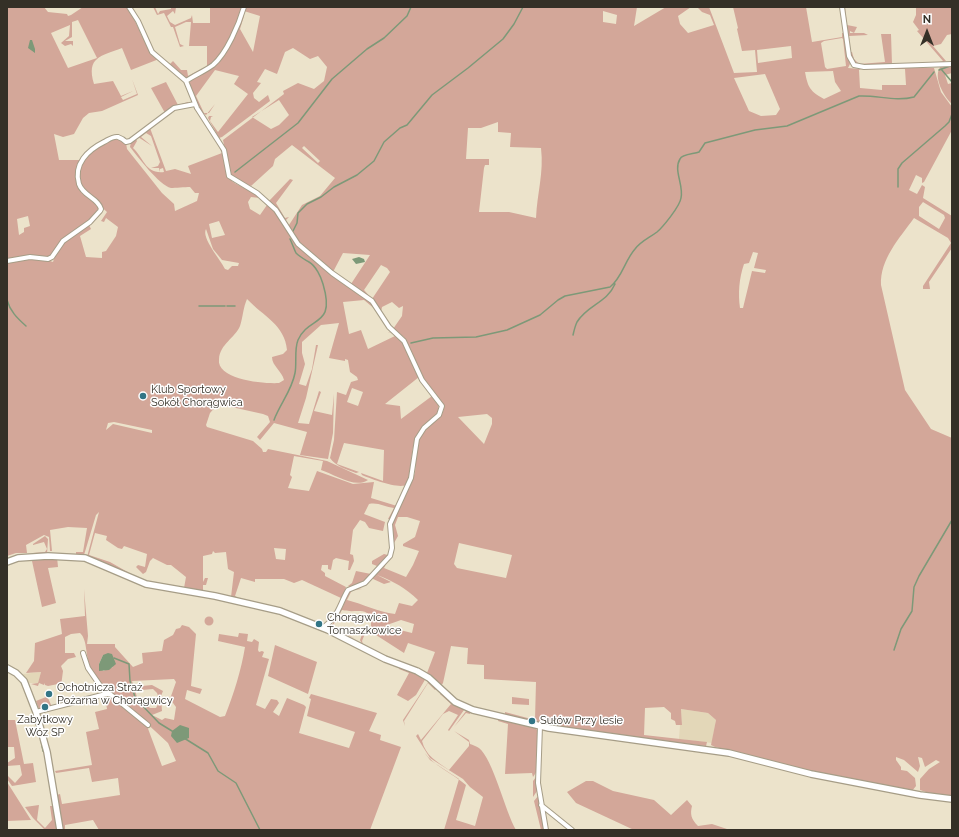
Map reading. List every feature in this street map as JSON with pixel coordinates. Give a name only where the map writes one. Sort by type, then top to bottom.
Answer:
[{"type":"street","points":[[129,7],[138,21],[152,52],[186,80],[195,104],[224,150],[229,176],[257,193],[276,210],[298,244],[332,273],[372,301],[391,329],[404,341],[422,380],[442,406],[439,415],[424,428],[417,439],[411,478],[390,524],[392,548],[390,556],[365,583],[348,590],[337,614],[330,623],[322,628]]},
{"type":"street","points":[[186,80],[209,68],[218,60],[239,22],[244,7]]},
{"type":"street","points":[[842,7],[849,56],[854,66],[864,67],[952,64]]},
{"type":"street","points":[[7,261],[30,257],[52,257],[63,241],[90,222],[100,211],[101,209],[99,203],[84,192],[78,180],[82,160],[90,150],[114,137],[119,137],[126,142],[130,141],[174,108],[195,104]]},
{"type":"street","points":[[7,562],[18,558],[48,556],[85,558],[146,584],[268,608],[322,628],[385,659],[420,673],[455,702],[467,708],[540,726],[710,749],[810,774],[920,796],[952,799]]},
{"type":"street","points":[[83,653],[88,668],[106,694]]},
{"type":"street","points":[[7,668],[16,673],[24,681],[36,712],[46,752],[60,830]]},
{"type":"street","points":[[36,712],[110,694],[148,725]]},
{"type":"street","points":[[540,726],[538,782],[546,830]]},
{"type":"street","points":[[541,805],[572,830]]},
{"type":"shaded area","points":[[7,7],[44,7],[48,12],[67,14],[68,16],[83,7],[127,7],[145,42],[159,59],[131,70],[122,48],[97,59],[92,68],[94,84],[113,81],[121,96],[133,91],[121,97],[123,100],[137,94],[132,79],[138,95],[102,111],[89,113],[83,118],[74,134],[63,137],[54,134],[59,160],[81,160],[78,173],[78,182],[84,192],[97,203],[99,209],[92,220],[61,242],[54,253],[47,258],[47,260],[53,262],[63,244],[89,225],[91,229],[80,236],[86,257],[102,258],[102,252],[106,251],[116,236],[118,227],[106,218],[104,222],[101,221],[107,212],[97,200],[83,188],[80,182],[79,173],[82,165],[93,149],[101,143],[110,140],[118,140],[126,143],[127,149],[162,193],[174,204],[175,211],[197,201],[199,193],[195,193],[190,187],[171,188],[161,182],[130,147],[131,142],[136,139],[137,141],[133,148],[149,168],[160,172],[159,168],[151,168],[158,166],[160,162],[151,136],[146,133],[141,137],[152,146],[138,137],[152,125],[153,126],[150,128],[166,171],[175,169],[191,174],[188,166],[222,153],[215,139],[222,150],[227,175],[229,178],[262,198],[284,225],[289,225],[302,205],[320,196],[335,178],[292,145],[275,159],[273,166],[251,186],[230,175],[223,140],[253,118],[271,129],[279,125],[289,115],[279,100],[261,111],[284,94],[283,91],[298,83],[314,89],[324,81],[327,67],[318,56],[310,59],[293,48],[285,52],[277,74],[265,69],[257,82],[261,83],[253,93],[254,98],[259,102],[268,95],[270,101],[219,138],[208,118],[209,116],[213,116],[211,117],[210,121],[218,132],[248,94],[234,84],[239,76],[215,70],[196,96],[204,113],[208,113],[206,115],[199,110],[189,85],[190,81],[212,68],[222,58],[243,16],[240,29],[253,52],[260,16],[244,11],[246,7],[637,7],[634,26],[666,7],[691,7],[678,16],[680,24],[688,33],[714,25],[710,15],[702,12],[698,8],[709,7],[734,73],[757,72],[755,50],[742,51],[733,7],[806,7],[812,42],[842,37],[842,33],[844,33],[850,64],[848,68],[861,69],[859,70],[860,88],[882,90],[882,85],[906,85],[905,69],[889,69],[890,67],[934,68],[941,92],[952,107],[952,130],[924,182],[922,183],[922,178],[916,175],[909,190],[917,194],[922,185],[925,187],[923,198],[952,216],[952,248],[929,282],[930,289],[923,289],[923,286],[951,243],[948,238],[914,218],[887,258],[881,285],[905,390],[931,429],[952,438],[952,797],[935,795],[920,790],[920,779],[929,769],[940,762],[936,760],[925,767],[922,758],[918,757],[920,766],[918,772],[904,760],[896,757],[901,770],[907,771],[915,778],[916,786],[912,791],[820,774],[715,747],[711,745],[716,720],[708,713],[681,709],[682,725],[676,725],[675,721],[671,719],[671,713],[664,707],[645,708],[644,735],[707,742],[706,746],[567,729],[505,716],[505,712],[535,720],[536,682],[484,679],[484,665],[467,664],[468,648],[451,646],[443,683],[441,686],[417,668],[427,673],[435,652],[408,643],[404,653],[376,635],[366,631],[362,641],[363,644],[380,654],[362,644],[360,640],[364,629],[371,627],[371,621],[375,621],[367,613],[342,610],[332,627],[356,639],[330,628],[341,610],[349,592],[352,590],[347,600],[383,612],[395,614],[399,603],[412,606],[418,600],[399,585],[377,575],[391,582],[384,584],[371,578],[387,562],[384,568],[406,577],[413,565],[419,551],[403,546],[403,544],[415,537],[420,521],[407,517],[398,517],[395,525],[398,536],[394,543],[391,525],[415,473],[417,442],[424,430],[442,414],[444,408],[422,376],[404,337],[393,329],[402,316],[403,306],[399,308],[392,302],[382,307],[381,312],[373,300],[351,284],[370,255],[343,253],[333,272],[296,239],[295,242],[337,279],[365,297],[376,310],[364,300],[343,302],[349,334],[361,330],[368,349],[395,336],[393,334],[403,343],[411,357],[419,377],[385,404],[400,406],[401,419],[432,396],[439,404],[438,412],[421,429],[417,436],[413,447],[410,472],[406,485],[391,485],[362,475],[361,473],[383,481],[384,450],[344,443],[337,464],[359,472],[356,473],[338,465],[330,458],[334,440],[337,392],[346,395],[351,382],[358,380],[357,377],[350,372],[348,360],[345,359],[345,361],[329,358],[339,323],[321,325],[302,342],[302,353],[305,364],[299,384],[306,386],[312,369],[316,345],[318,345],[306,398],[298,423],[309,424],[319,391],[321,392],[314,411],[332,415],[334,394],[333,433],[328,459],[300,455],[307,432],[274,423],[260,440],[257,437],[270,422],[268,416],[263,414],[218,404],[210,413],[206,425],[207,427],[253,441],[262,449],[263,452],[266,452],[268,449],[327,461],[368,480],[357,483],[344,480],[321,470],[323,461],[294,456],[290,475],[292,477],[288,488],[309,491],[317,471],[353,484],[374,482],[371,498],[397,506],[390,519],[388,519],[394,508],[378,504],[369,504],[364,514],[385,522],[383,531],[369,528],[365,522],[360,520],[353,530],[350,554],[353,555],[354,561],[350,570],[348,570],[349,561],[336,558],[333,560],[331,570],[328,569],[328,565],[322,565],[321,570],[325,573],[325,576],[346,587],[341,603],[339,603],[341,598],[302,580],[294,583],[284,579],[255,579],[255,582],[241,578],[235,596],[238,598],[227,597],[231,597],[234,572],[228,569],[226,552],[215,553],[213,551],[212,554],[203,556],[203,582],[205,578],[208,578],[206,585],[203,585],[203,592],[171,587],[184,588],[186,577],[171,565],[167,565],[153,558],[150,561],[146,572],[143,574],[136,567],[138,565],[145,567],[147,554],[124,546],[122,549],[118,548],[106,540],[107,536],[95,533],[89,555],[110,562],[131,574],[129,576],[87,557],[99,512],[96,515],[84,555],[76,555],[76,552],[83,552],[87,528],[68,527],[50,530],[52,551],[50,551],[49,537],[44,535],[26,545],[27,553],[16,553],[7,556]],"holes":[[[603,11],[617,15],[616,24],[603,22]],[[78,20],[97,58],[68,68],[51,33],[70,25],[69,36],[61,43],[65,46],[71,44],[73,46],[73,41],[65,41],[72,37],[72,22]],[[842,38],[846,66],[827,69],[825,67],[821,43],[824,41]],[[791,46],[792,58],[758,63],[757,50]],[[833,71],[835,82],[841,91],[824,99],[816,94],[807,82],[805,72]],[[765,74],[780,109],[776,115],[761,116],[749,111],[734,78]],[[498,122],[498,132],[511,133],[510,147],[541,148],[542,166],[536,218],[509,212],[479,212],[484,168],[485,165],[489,165],[489,159],[466,159],[468,128],[481,128]],[[304,146],[320,161],[318,163],[302,148]],[[163,168],[164,172],[160,172],[160,169]],[[251,197],[260,198],[267,205],[260,215],[250,209],[248,202]],[[923,202],[944,215],[945,218],[939,229],[919,216],[919,207]],[[28,216],[30,226],[24,228],[24,232],[19,235],[17,219]],[[219,221],[225,235],[212,238],[209,224]],[[206,229],[213,249],[222,260],[239,263],[238,266],[232,266],[228,270],[225,269],[206,238]],[[753,252],[758,253],[754,268],[766,270],[765,273],[752,271],[743,308],[740,308],[739,286],[744,264],[749,263]],[[381,265],[387,268],[390,272],[372,299],[364,290]],[[247,299],[278,327],[285,341],[287,350],[283,354],[272,357],[272,360],[284,380],[279,383],[263,383],[243,379],[225,372],[220,366],[219,359],[222,349],[238,330]],[[352,388],[363,392],[358,406],[347,402]],[[487,414],[492,418],[492,424],[484,444],[458,417]],[[114,422],[152,430],[152,433],[113,424],[106,430],[108,423]],[[459,543],[512,555],[506,578],[457,568],[454,564]],[[274,548],[286,549],[285,560],[276,559]],[[401,620],[414,624],[412,633],[384,626]]]},
{"type":"shaded area","points":[[153,7],[155,7],[158,14],[160,11],[171,9],[171,7],[176,7],[175,14],[173,11],[167,16],[170,22],[175,25],[191,18],[192,15],[193,23],[210,23],[210,7],[243,7],[225,48],[207,67],[207,46],[189,46],[191,22],[186,22],[175,27],[180,44],[184,46],[180,47],[173,27],[171,27],[164,13],[157,15]]},
{"type":"shaded area","points":[[845,7],[847,25],[857,27],[854,33],[864,33],[868,35],[849,36],[850,45],[843,8]]},
{"type":"shaded area","points":[[916,7],[952,7],[952,34],[947,35],[941,44],[933,46],[946,61],[942,63],[901,64],[935,63],[943,61],[917,31],[919,30],[913,22],[916,15]]},
{"type":"shaded area","points":[[881,34],[891,34],[892,64],[864,66],[853,63],[850,52],[852,52],[854,59],[859,64],[885,62]]},
{"type":"shaded area","points":[[30,40],[32,40],[35,53],[28,48]]},
{"type":"shaded area","points":[[173,61],[181,70],[187,70],[188,76],[203,68],[186,78],[170,64]]},
{"type":"shaded area","points":[[952,65],[952,73],[945,75],[948,84],[952,83],[952,104],[940,86],[938,75],[941,66]]},
{"type":"shaded area","points":[[166,82],[178,105],[188,102],[188,104],[165,113],[151,88]]},
{"type":"shaded area","points":[[290,179],[293,180],[276,203],[285,218],[289,217],[285,221],[269,201]]},
{"type":"shaded area","points":[[359,257],[364,259],[365,262],[356,264],[352,259]]},
{"type":"shaded area","points":[[45,536],[48,539],[47,554],[34,555],[33,553],[45,552],[47,549],[44,542],[33,545]]},
{"type":"shaded area","points":[[384,554],[388,555],[377,566],[372,564],[372,561]]},
{"type":"shaded area","points":[[57,557],[58,567],[48,568],[56,603],[42,607],[32,561],[16,561],[7,564],[13,561]]},
{"type":"shaded area","points":[[356,571],[371,574],[365,581],[350,587],[348,586],[352,583]]},
{"type":"shaded area","points":[[84,589],[88,636],[87,644],[115,644],[115,647],[133,667],[143,663],[142,653],[162,651],[164,640],[173,635],[176,629],[180,628],[182,625],[189,627],[196,634],[191,686],[202,689],[200,694],[187,690],[185,699],[220,717],[225,716],[239,673],[245,647],[218,641],[219,634],[238,637],[239,633],[248,634],[247,641],[252,642],[254,639],[259,642],[259,652],[264,652],[262,657],[269,659],[256,705],[265,709],[271,699],[277,700],[279,703],[273,712],[279,716],[287,698],[304,705],[306,707],[299,733],[349,748],[355,732],[307,716],[311,699],[309,698],[311,694],[377,713],[369,731],[381,735],[380,740],[401,747],[370,830],[99,830],[93,820],[65,825],[65,830],[63,830],[57,795],[60,794],[62,804],[120,795],[118,778],[92,782],[89,768],[56,773],[55,771],[92,765],[86,732],[99,729],[95,712],[107,709],[105,697],[112,698],[147,726],[162,766],[176,761],[168,743],[128,706],[140,700],[150,708],[156,708],[161,699],[162,711],[152,715],[162,720],[165,718],[174,720],[176,707],[170,699],[176,682],[174,679],[132,681],[137,697],[123,703],[97,679],[89,664],[83,636],[80,633],[71,634],[65,637],[65,653],[74,653],[76,657],[68,659],[61,666],[63,671],[61,686],[58,684],[48,686],[45,685],[45,683],[44,685],[39,683],[38,686],[31,684],[38,683],[41,672],[26,673],[34,661],[35,643],[62,634],[60,619],[85,616]],"holes":[[[103,655],[113,667],[103,671],[99,664]]]},
{"type":"shaded area","points":[[207,617],[211,617],[213,621],[211,625],[207,625],[205,623],[205,619]]},
{"type":"shaded area","points":[[275,645],[317,662],[308,694],[268,676]]},
{"type":"shaded area","points":[[108,653],[112,654],[116,664],[109,670],[99,671],[99,664],[103,655]]},
{"type":"shaded area","points":[[400,666],[426,678],[416,695],[408,701],[397,695],[409,673],[399,669]]},
{"type":"shaded area","points":[[41,672],[38,683],[29,683],[23,674]]},
{"type":"shaded area","points":[[429,681],[437,688],[435,690],[428,683],[404,721],[405,726],[403,720]]},
{"type":"shaded area","points":[[152,685],[163,691],[161,696],[158,696],[153,689],[142,690],[142,686]]},
{"type":"shaded area","points":[[442,692],[464,710],[449,731],[448,730],[458,715],[449,711],[443,714],[422,741],[426,751],[432,758],[449,770],[469,746],[469,742],[454,731],[469,740],[470,744],[479,748],[484,754],[494,774],[516,830],[444,830],[459,779],[466,785],[456,820],[475,826],[483,797],[470,787],[463,779],[430,758],[416,736],[418,734],[421,740],[451,704],[440,694]]},
{"type":"shaded area","points":[[46,697],[48,698],[52,707],[39,709],[36,701]]},
{"type":"shaded area","points":[[512,697],[529,699],[529,705],[512,704]]},
{"type":"shaded area","points":[[681,709],[708,713],[716,720],[712,743],[679,739],[680,725],[682,725]]},
{"type":"shaded area","points":[[466,711],[471,711],[470,714],[466,713],[454,727]]},
{"type":"shaded area","points":[[499,718],[534,727],[538,731],[537,771],[533,777],[532,773],[505,774],[508,724],[498,721]]},
{"type":"shaded area","points":[[7,720],[15,720],[24,764],[33,763],[36,782],[12,786],[7,779],[7,775],[15,783],[22,775],[20,765],[7,766],[7,763],[15,758],[14,747],[7,747]]},
{"type":"shaded area","points":[[180,725],[189,728],[189,738],[177,743],[171,736],[172,731]]},
{"type":"shaded area","points":[[536,777],[537,791],[533,797],[533,781]]},
{"type":"shaded area","points":[[586,781],[593,781],[613,791],[654,800],[671,815],[687,800],[692,806],[692,816],[698,826],[712,824],[730,830],[634,830],[576,803],[567,792]]},
{"type":"shaded area","points":[[7,782],[31,820],[7,821]]},
{"type":"shaded area","points":[[538,796],[544,830],[541,830],[534,801]]},
{"type":"shaded area","points":[[51,797],[53,797],[58,830],[45,830],[25,807],[39,805],[37,820],[45,828],[52,820],[50,806],[53,806]]},
{"type":"waterway","points":[[235,172],[298,123],[332,79],[367,49],[384,38],[407,16],[411,7]]},
{"type":"waterway","points":[[292,233],[297,223],[298,213],[307,204],[357,175],[374,161],[384,142],[400,128],[407,125],[432,95],[503,39],[514,24],[523,7]]},
{"type":"waterway","points":[[939,70],[950,66]]},
{"type":"waterway","points":[[941,69],[952,82]]},
{"type":"waterway","points":[[411,343],[433,338],[476,337],[507,330],[540,315],[565,296],[610,287],[618,279],[637,246],[657,232],[678,206],[682,193],[678,173],[678,163],[681,157],[699,152],[705,143],[755,130],[787,126],[859,96],[893,99],[914,97],[934,72]]},
{"type":"waterway","points":[[898,187],[898,169],[902,163],[945,126],[949,122],[952,114]]},
{"type":"waterway","points":[[274,420],[289,391],[293,379],[296,369],[296,348],[298,340],[308,327],[320,319],[326,308],[326,298],[320,275],[312,264],[296,253],[290,239]]},
{"type":"waterway","points":[[573,335],[576,324],[581,316],[607,296],[615,284]]},
{"type":"waterway","points":[[7,300],[14,314],[26,326]]},
{"type":"waterway","points":[[199,306],[225,306]]},
{"type":"waterway","points":[[227,306],[235,306]]},
{"type":"waterway","points":[[894,650],[901,629],[912,611],[914,587],[952,520]]},
{"type":"waterway","points":[[114,658],[129,664],[130,681],[135,697]]},
{"type":"waterway","points":[[21,682],[24,688]]},
{"type":"waterway","points":[[138,701],[159,723],[172,731]]},
{"type":"waterway","points":[[184,738],[208,753],[218,771],[236,783],[260,830]]},
{"type":"waterway","points":[[41,740],[43,751]]},
{"type":"place","name":"Klub Sportowy Sokół Chorągwica","points":[[143,396]]},
{"type":"place","name":"Chorągwica Tomaszkowice","points":[[319,624]]},
{"type":"place","name":"Ochotnicza Straż Pożarna w Chorągwicy","points":[[49,694]]},
{"type":"place","name":"Zabytkowy Wóz SP","points":[[45,707]]},
{"type":"place","name":"Sułów Przy lesie","points":[[532,721]]}]
